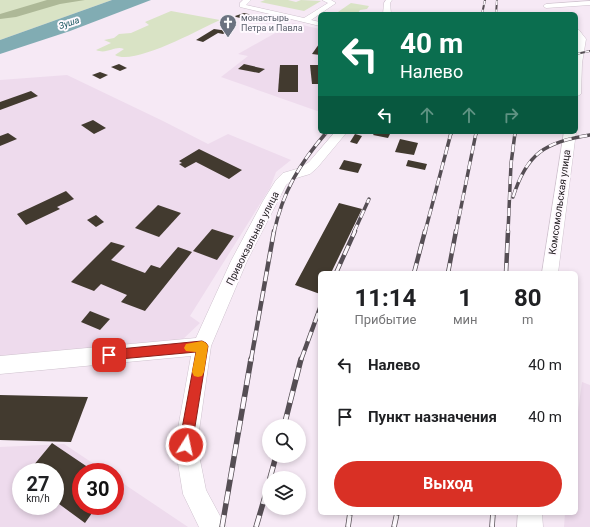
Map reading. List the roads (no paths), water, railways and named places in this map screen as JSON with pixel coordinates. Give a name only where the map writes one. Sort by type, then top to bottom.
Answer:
[{"type":"street","points":[[319,12],[333,3],[325,0]]},
{"type":"street","points":[[387,12],[387,3],[389,0]]},
{"type":"street","points":[[538,0],[553,12]]},
{"type":"street","points":[[248,3],[318,23]]},
{"type":"street","points":[[546,6],[590,3]]},
{"type":"street","points":[[306,20],[318,12]]},
{"type":"street","points":[[578,34],[582,39],[578,63],[590,64]]},
{"type":"street","name":"Привокзальная улица","points":[[213,527],[196,494],[186,445],[202,346],[239,261],[281,183],[288,176],[304,171],[313,165],[339,134]]},
{"type":"street","name":"Комсомольская улица","points":[[550,271],[570,134]]},
{"type":"street","points":[[0,365],[202,346]]},
{"type":"street","points":[[530,515],[530,527]]},
{"type":"water","name":"Зуша","points":[[112,0],[151,0],[70,31],[0,54],[0,40]]},
{"type":"railway","points":[[482,12],[485,0]]},
{"type":"railway","points":[[496,12],[497,0]]},
{"type":"railway","points":[[578,54],[590,51]]},
{"type":"railway","points":[[274,232],[282,204],[293,179],[300,167],[325,134]]},
{"type":"railway","points":[[425,232],[451,134]]},
{"type":"railway","points":[[456,232],[476,134]]},
{"type":"railway","points":[[508,232],[511,164],[515,134]]},
{"type":"railway","points":[[513,197],[518,182],[525,170],[540,152],[561,141],[590,135]]},
{"type":"railway","points":[[354,232],[369,199]]},
{"type":"railway","points":[[251,360],[274,231]]},
{"type":"railway","points":[[337,271],[355,231]]},
{"type":"railway","points":[[415,271],[425,231]]},
{"type":"railway","points":[[448,271],[456,231]]},
{"type":"railway","points":[[506,271],[508,231]]},
{"type":"railway","points":[[301,360],[318,313]]},
{"type":"railway","points":[[222,527],[251,359]]},
{"type":"railway","points":[[286,419],[301,359]]},
{"type":"railway","points":[[272,471],[274,463]]},
{"type":"railway","points":[[256,527],[262,507]]},
{"type":"railway","points":[[348,527],[350,515]]},
{"type":"railway","points":[[394,527],[397,515]]},
{"type":"railway","points":[[492,527],[493,515]]},
{"type":"place","name":"монастырь Петра и Павла","points":[[228,38]]}]
